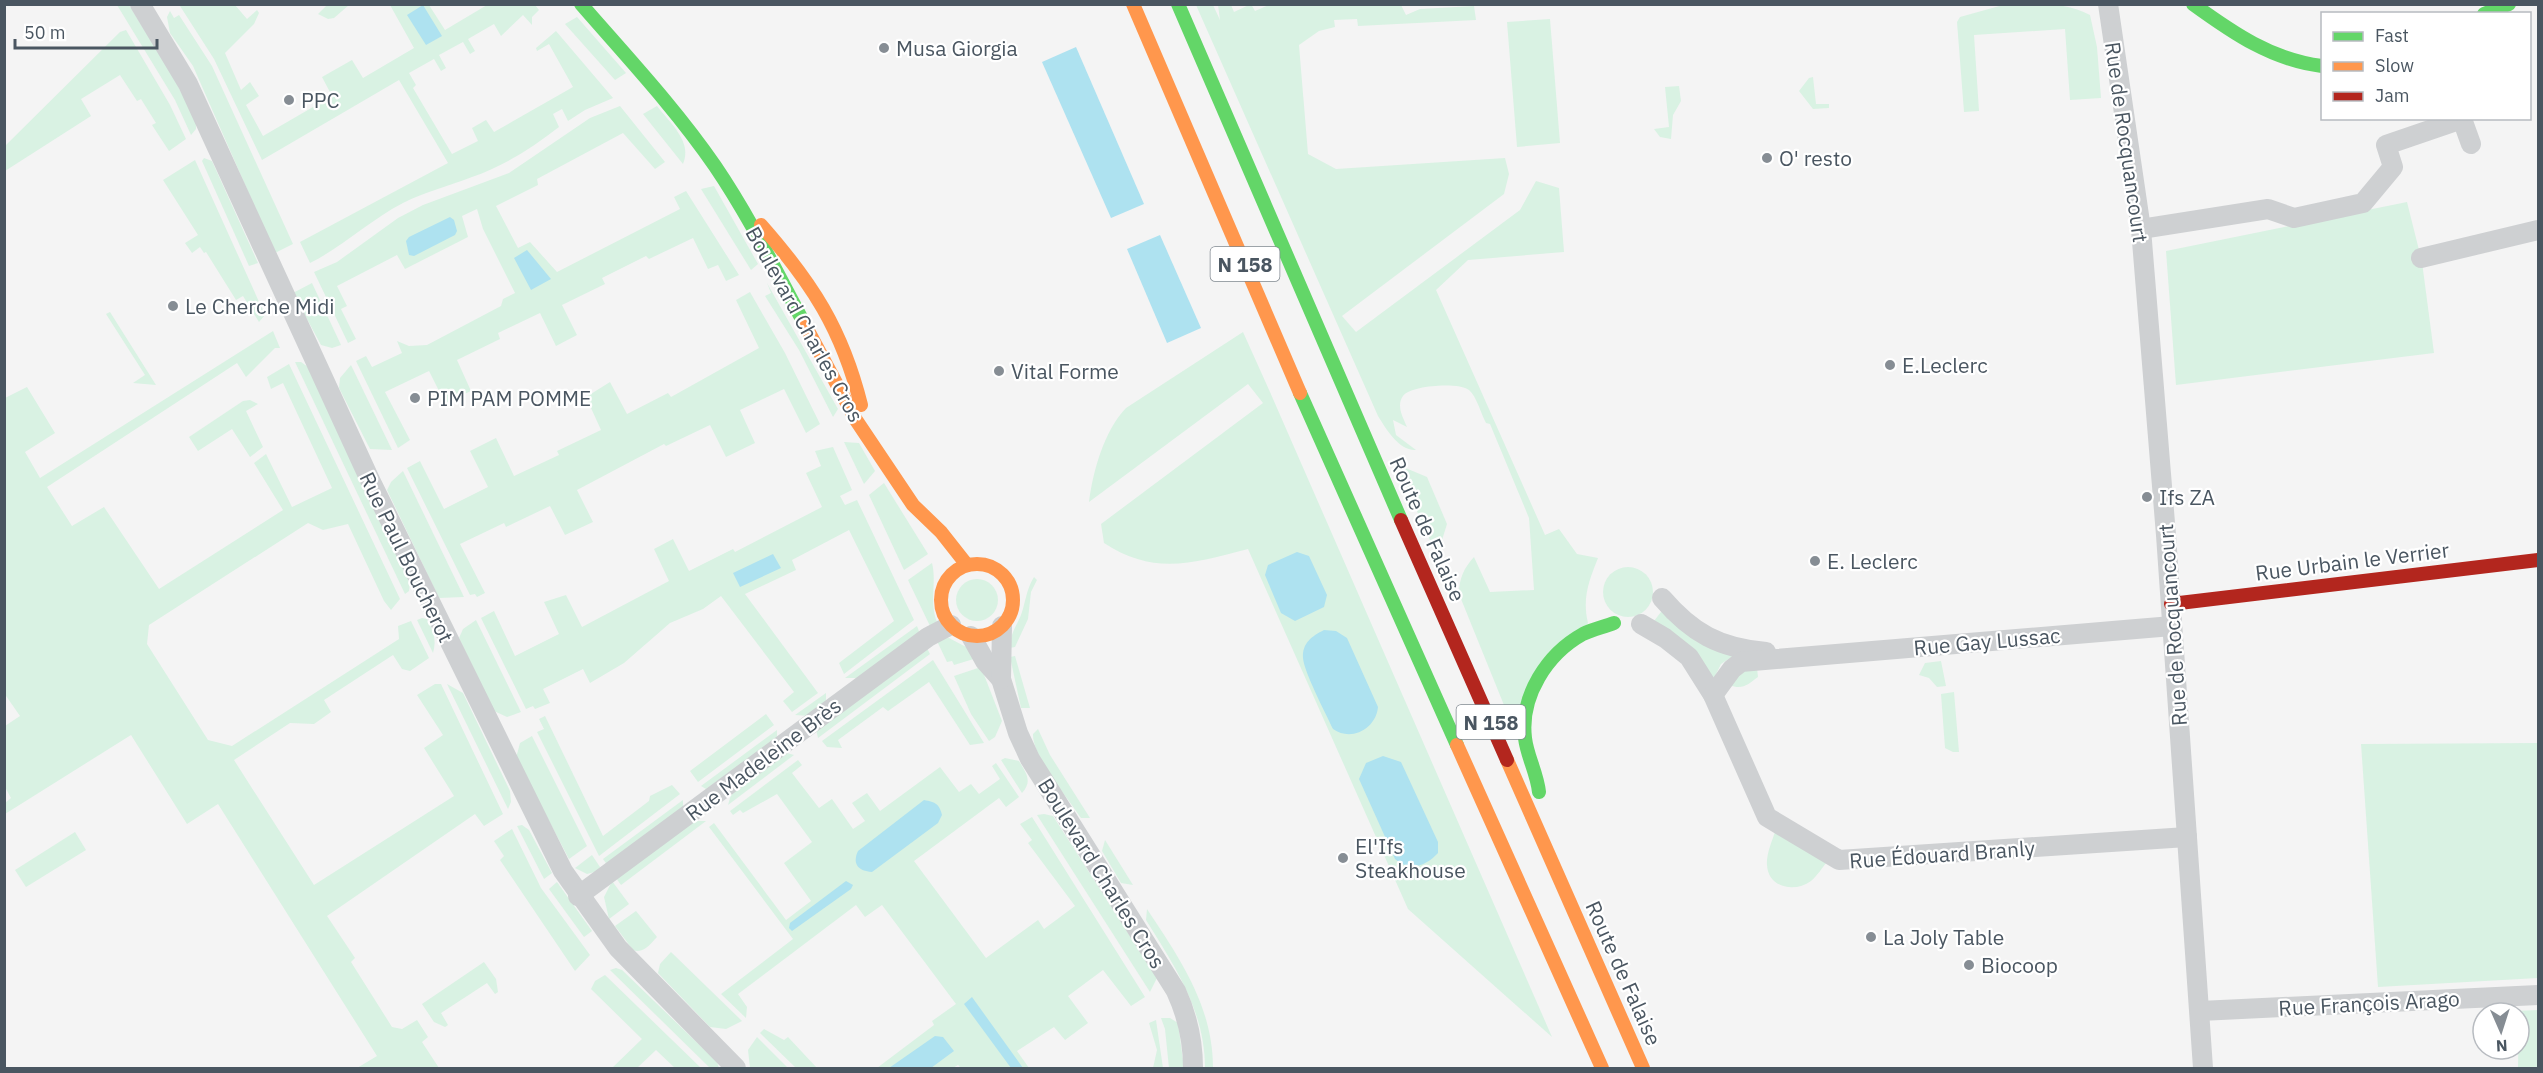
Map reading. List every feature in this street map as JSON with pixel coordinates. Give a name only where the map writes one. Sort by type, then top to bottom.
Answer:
[{"type":"main road","name":"Boulevard Charles Cros","points":[[581,4],[667,103],[714,165],[741,206],[772,268],[856,420],[913,505],[940,532],[967,565]]},
{"type":"main road","name":"N 158","points":[[1133,4],[1307,409],[1602,1068]]},
{"type":"main road","name":"Route de Falaise","points":[[1178,4],[1342,387],[1643,1068]]},
{"type":"main road","points":[[2193,4],[2218,23],[2275,55],[2302,65],[2321,66]]},
{"type":"main road","points":[[2489,12],[2509,4]]},
{"type":"main road","name":"Boulevard Charles Cros","points":[[741,206],[754,216],[801,270],[845,348],[871,442]]},
{"type":"main road","name":"Boulevard Charles Cros","points":[[913,505],[916,519],[926,537]]},
{"type":"main road","name":"Rue Urbain le Verrier","points":[[2172,604],[2538,560]]},
{"type":"main road","points":[[938,564],[944,583],[941,605],[951,625],[971,636],[982,636],[1002,626],[1013,607],[1011,586],[998,570],[978,564],[967,565],[956,570],[944,583]]},
{"type":"main road","name":"N 158","points":[[1542,839],[1539,785],[1525,738],[1526,703],[1534,683],[1553,659],[1584,634],[1614,623]]},
{"type":"street","name":"Rue Paul Boucherot","points":[[140,4],[188,84],[278,283],[421,588],[563,871],[578,896],[618,948],[736,1068]]},
{"type":"street","name":"Rue de Rocquancourt","points":[[2108,4],[2141,229],[2172,604],[2203,1068]]},
{"type":"street","points":[[2141,229],[2268,209],[2294,218],[2362,203],[2393,167],[2386,145],[2459,120]]},
{"type":"street","points":[[2462,120],[2471,144]]},
{"type":"street","points":[[2421,258],[2538,233]]},
{"type":"street","name":"Rue Gay Lussac","points":[[1662,598],[1681,621],[1706,638],[1748,651],[1801,656]]},
{"type":"street","name":"Rue Édouard Branly","points":[[1641,624],[1665,638],[1689,657],[1713,695],[1767,817],[1839,860],[2187,837]]},
{"type":"street","name":"Rue Madeleine Brès","points":[[578,896],[928,637],[951,625]]},
{"type":"street","name":"Boulevard Charles Cros","points":[[1002,626],[1001,679],[1018,733],[1030,759],[1176,991],[1185,1009],[1193,1068]]},
{"type":"street","name":"Rue Gay Lussac","points":[[1713,695],[1732,669],[1741,662],[2172,626]]},
{"type":"street","name":"Boulevard Charles Cros","points":[[971,636],[985,661],[1001,679]]},
{"type":"street","name":"Rue François Arago","points":[[2200,1011],[2538,995]]},
{"type":"green space","points":[[183,4],[235,5],[247,19],[257,10],[259,13],[254,24],[225,53],[241,90],[250,82],[259,96],[246,105],[263,136],[332,96],[322,77],[352,60],[363,78],[414,48],[390,5],[429,5],[445,30],[487,5],[535,5],[539,10],[532,17],[532,25],[523,15],[501,36],[494,24],[468,39],[475,51],[470,54],[463,42],[439,55],[446,68],[441,71],[434,59],[409,73],[416,85],[413,88],[452,154],[478,141],[472,128],[486,120],[494,132],[573,87],[549,44],[537,51],[536,48],[556,31],[613,98],[585,110],[568,121],[562,109],[553,114],[559,127],[517,156],[484,173],[403,203],[310,263],[300,242],[448,163],[399,80],[262,160],[214,59],[180,6]]},
{"type":"green space","points":[[1251,4],[1255,11],[1271,4],[1401,5],[1406,15],[1420,9],[1474,6],[1476,20],[1358,26],[1357,19],[1334,20],[1335,27],[1319,31],[1299,45],[1308,154],[1336,169],[1505,158],[1509,174],[1504,194],[1342,316],[1356,332],[1520,210],[1536,181],[1559,188],[1564,252],[1468,260],[1436,290],[1545,535],[1559,529],[1577,554],[1598,558],[1586,598],[1588,623],[1518,712],[1508,715],[1459,594],[1459,588],[1467,565],[1474,557],[1490,592],[1534,590],[1529,518],[1490,424],[1486,423],[1477,401],[1469,390],[1456,386],[1435,386],[1415,389],[1403,396],[1400,408],[1407,427],[1393,420],[1396,435],[1416,450],[1399,443],[1378,416],[1196,5],[1213,5],[1220,20],[1218,5],[1231,5],[1234,12]]},
{"type":"green space","points":[[117,5],[129,5],[173,77],[196,120],[196,129],[191,135],[175,100]]},
{"type":"green space","points":[[327,5],[349,5],[334,18],[328,19],[318,14]]},
{"type":"green space","points":[[2003,5],[2059,5],[2090,15],[2097,47],[2101,98],[2070,100],[2065,29],[1974,35],[1979,111],[1964,112],[1957,22],[1960,17]]},
{"type":"green space","points":[[170,11],[174,18],[179,15],[212,66],[293,244],[275,253],[193,66],[170,33],[167,17]]},
{"type":"green space","points":[[577,17],[626,73],[615,80],[565,24]]},
{"type":"green space","points":[[1550,19],[1560,143],[1517,147],[1507,22]]},
{"type":"green space","points":[[126,30],[170,105],[186,139],[169,151],[152,125],[156,123],[141,99],[137,101],[120,75],[81,99],[91,116],[5,171],[5,146],[120,32]]},
{"type":"green space","points":[[1813,77],[1816,104],[1829,104],[1829,108],[1813,109],[1799,91],[1809,78]]},
{"type":"green space","points":[[1679,86],[1681,101],[1673,115],[1671,139],[1660,137],[1654,129],[1669,127],[1665,87]]},
{"type":"green space","points":[[620,106],[665,162],[655,169],[623,133],[537,179],[538,185],[496,206],[518,248],[530,242],[557,272],[680,209],[674,197],[686,191],[739,275],[726,281],[718,265],[708,269],[693,238],[649,259],[646,256],[602,278],[605,284],[562,305],[577,335],[556,346],[540,313],[498,333],[500,339],[457,360],[471,391],[445,403],[429,371],[385,392],[410,440],[398,448],[356,361],[366,356],[372,367],[402,353],[397,341],[409,346],[427,345],[501,306],[503,299],[515,293],[483,229],[477,209],[462,216],[468,237],[405,269],[397,255],[337,286],[347,306],[341,309],[356,339],[348,343],[314,272],[337,262],[398,218],[423,205],[509,173],[590,118]]},
{"type":"green space","points":[[657,106],[683,140],[685,156],[683,164],[643,114]]},
{"type":"green space","points":[[204,158],[212,161],[258,263],[249,266],[202,161]]},
{"type":"green space","points":[[195,160],[265,315],[259,322],[243,296],[236,300],[206,252],[204,253],[200,247],[192,253],[185,243],[198,235],[163,180]]},
{"type":"green space","points":[[714,186],[758,264],[751,270],[701,189]]},
{"type":"green space","points":[[2407,202],[2422,262],[2434,353],[2176,385],[2166,251]]},
{"type":"green space","points":[[312,283],[341,345],[332,348],[321,345],[293,293]]},
{"type":"green space","points":[[767,283],[838,409],[833,417],[799,350],[765,296],[771,293]]},
{"type":"green space","points":[[750,292],[785,353],[820,424],[806,433],[784,389],[740,410],[755,443],[726,457],[710,425],[666,446],[664,444],[577,490],[593,522],[565,535],[550,506],[506,527],[504,523],[460,544],[485,593],[477,597],[475,594],[470,595],[407,468],[420,461],[444,509],[488,487],[470,451],[496,438],[514,476],[559,455],[557,451],[601,430],[586,397],[610,382],[627,414],[668,393],[671,397],[759,348],[736,300]]},
{"type":"green space","points":[[110,312],[156,385],[133,383],[145,375],[106,314]]},
{"type":"green space","points":[[273,331],[280,348],[275,348],[246,377],[237,363],[47,487],[72,526],[104,507],[159,589],[283,510],[254,463],[266,454],[292,507],[332,488],[283,383],[271,389],[267,377],[289,364],[400,599],[391,610],[384,601],[348,524],[323,530],[308,523],[149,625],[147,644],[208,740],[232,746],[399,639],[398,626],[411,621],[429,658],[410,671],[402,669],[393,655],[324,700],[331,712],[314,724],[290,723],[234,760],[314,885],[454,796],[424,748],[443,735],[417,695],[435,684],[441,684],[503,814],[484,826],[475,814],[327,916],[355,958],[351,962],[392,1027],[402,1029],[417,1020],[428,1037],[422,1042],[439,1068],[357,1068],[377,1056],[218,804],[187,824],[131,735],[5,814],[5,803],[11,798],[5,787],[5,726],[20,716],[4,693],[5,398],[27,387],[55,433],[25,452],[40,478]]},
{"type":"green space","points":[[1243,332],[1552,1037],[1408,909],[1248,549],[1210,559],[1174,564],[1140,560],[1104,543],[1101,524],[1263,403],[1248,384],[1089,502],[1093,477],[1101,452],[1118,417],[1126,408]]},
{"type":"green space","points":[[295,362],[301,362],[308,367],[410,583],[409,591],[405,594]]},
{"type":"green space","points":[[351,365],[392,450],[370,449],[339,388],[340,378]]},
{"type":"green space","points":[[250,400],[258,404],[246,411],[263,447],[250,457],[232,429],[198,451],[189,437],[243,401]]},
{"type":"green space","points":[[844,442],[859,443],[875,471],[864,484]]},
{"type":"green space","points":[[833,447],[852,490],[840,496],[845,505],[857,500],[914,620],[844,674],[839,663],[894,621],[849,530],[792,560],[796,570],[745,594],[818,693],[792,712],[783,701],[794,692],[721,596],[703,609],[670,623],[624,663],[590,683],[583,669],[543,689],[550,703],[535,709],[533,706],[526,709],[481,618],[494,611],[515,656],[559,634],[544,602],[566,595],[582,627],[669,581],[654,549],[673,539],[689,571],[733,549],[735,552],[822,507],[806,473],[821,466],[815,451]]},
{"type":"green space","points":[[1396,464],[1427,477],[1447,524],[1437,556]]},
{"type":"green space","points":[[403,471],[464,597],[439,598],[387,490],[391,482]]},
{"type":"green space","points":[[884,483],[928,554],[904,570],[869,495]]},
{"type":"green space","points":[[932,563],[937,622],[930,626],[908,580]]},
{"type":"green space","points":[[1633,567],[1646,574],[1652,582],[1652,602],[1646,610],[1638,616],[1623,617],[1610,610],[1604,602],[1603,587],[1610,574],[1618,568]]},
{"type":"green space","points":[[1034,577],[1037,580],[1031,592],[1028,619],[1015,647],[1010,648],[1012,635]]},
{"type":"green space","points":[[977,579],[992,585],[998,600],[992,615],[977,621],[962,615],[956,600],[962,585]]},
{"type":"green space","points":[[1664,608],[1736,654],[1721,664],[1714,678],[1651,625]]},
{"type":"green space","points":[[427,619],[433,631],[435,643],[433,653],[417,620]]},
{"type":"green space","points":[[476,620],[521,712],[507,717],[494,711],[459,638],[463,629]]},
{"type":"green space","points":[[917,626],[920,634],[859,678],[845,678]]},
{"type":"green space","points":[[949,638],[968,648],[977,658],[954,665],[952,661],[947,662],[936,639]]},
{"type":"green space","points":[[926,646],[930,654],[818,738],[816,729]]},
{"type":"green space","points":[[1015,656],[1030,708],[1021,708],[1010,657]]},
{"type":"green space","points":[[933,660],[984,743],[970,745],[929,682],[888,711],[883,707],[838,740],[842,748],[827,747],[822,741]]},
{"type":"green space","points":[[1941,661],[1946,686],[1937,687],[1929,678],[1919,675],[1925,663]]},
{"type":"green space","points":[[981,667],[1002,721],[995,737],[989,741],[971,714],[954,676]]},
{"type":"green space","points":[[1757,668],[1758,677],[1748,684],[1741,687],[1729,685],[1742,670]]},
{"type":"green space","points":[[447,684],[463,693],[510,791],[511,802],[508,809]]},
{"type":"green space","points":[[1954,692],[1959,752],[1945,748],[1941,694]]},
{"type":"green space","points":[[826,693],[826,703],[809,716],[795,715]]},
{"type":"green space","points":[[766,714],[774,725],[698,782],[690,771]]},
{"type":"green space","points":[[545,716],[603,836],[649,801],[650,796],[672,785],[680,794],[599,856],[537,732],[544,729],[539,719]]},
{"type":"green space","points":[[1038,729],[1050,755],[1090,818],[1081,818],[1044,765],[1034,743],[1033,734]]},
{"type":"green space","points":[[777,730],[777,739],[706,789],[701,786]]},
{"type":"green space","points":[[532,736],[587,846],[569,859],[516,758],[520,743]]},
{"type":"green space","points":[[2538,743],[2538,978],[2378,987],[2361,744]]},
{"type":"green space","points":[[780,754],[794,755],[728,805],[732,791]]},
{"type":"green space","points":[[1005,758],[1019,761],[1026,773],[1028,781],[1022,793],[1001,760]]},
{"type":"green space","points":[[798,760],[802,765],[792,773],[819,808],[832,799],[853,829],[865,821],[852,803],[867,793],[880,811],[940,767],[959,792],[971,784],[979,794],[1000,779],[992,766],[996,763],[1019,797],[1006,807],[999,798],[914,861],[986,958],[1038,920],[1044,929],[1075,906],[1028,843],[1032,840],[1020,824],[1032,817],[1145,997],[1131,1006],[1103,970],[1068,996],[1088,1023],[1065,1040],[1054,1027],[1017,1051],[1029,1068],[961,1068],[958,1065],[953,1068],[877,1068],[934,1025],[932,1021],[956,1004],[882,905],[865,917],[856,905],[738,994],[747,1007],[746,1018],[721,994],[793,939],[709,827],[714,823],[786,920],[811,901],[784,863],[812,842],[777,794],[743,813],[740,810],[733,815],[730,811]]},
{"type":"green space","points":[[683,800],[683,810],[608,866],[603,859]]},
{"type":"green space","points":[[1037,815],[1053,816],[1157,978],[1150,992]]},
{"type":"green space","points":[[692,821],[706,821],[621,885],[616,878]]},
{"type":"green space","points":[[522,825],[529,830],[552,873],[544,879],[517,826]]},
{"type":"green space","points":[[512,829],[541,888],[590,955],[575,971],[500,860],[504,856],[494,841]]},
{"type":"green space","points":[[75,832],[86,850],[26,887],[15,870]]},
{"type":"green space","points":[[1775,832],[1827,862],[1805,885],[1783,886],[1772,879],[1767,861]]},
{"type":"green space","points":[[1105,840],[1133,885],[1121,883],[1102,851]]},
{"type":"green space","points":[[592,855],[602,870],[587,874],[575,868]]},
{"type":"green space","points":[[612,881],[629,904],[609,919],[604,897]]},
{"type":"green space","points":[[557,882],[592,931],[584,937],[549,889]]},
{"type":"green space","points":[[1147,909],[1182,965],[1201,1004],[1212,1045],[1213,1068],[1205,1068],[1204,1047],[1194,1009],[1177,972],[1146,920]]},
{"type":"green space","points":[[636,911],[657,937],[640,951],[633,950],[615,926]]},
{"type":"green space","points":[[671,952],[742,1021],[726,1029],[710,1027],[658,973],[660,964]]},
{"type":"green space","points":[[484,962],[496,979],[498,992],[495,994],[487,983],[441,1013],[448,1025],[445,1027],[434,1022],[422,1004]]},
{"type":"green space","points":[[616,968],[622,970],[717,1062],[719,1068],[710,1068],[610,970]]},
{"type":"green space","points":[[605,975],[701,1068],[675,1068],[656,1050],[637,1068],[612,1068],[642,1039],[591,989],[595,981]]},
{"type":"green space","points":[[2531,1010],[2538,1010],[2538,1068],[2518,1068],[2518,1061],[2531,1061]]},
{"type":"green space","points":[[1161,1018],[1170,1018],[1178,1023],[1184,1068],[1169,1068],[1165,1029]]},
{"type":"green space","points":[[1156,1020],[1163,1068],[1153,1068],[1157,1050],[1149,1023]]},
{"type":"green space","points":[[764,1029],[784,1040],[788,1037],[817,1068],[796,1068],[760,1033]]},
{"type":"green space","points":[[757,1037],[788,1068],[750,1068],[748,1050]]},
{"type":"water","points":[[423,5],[442,36],[426,45],[407,15]]},
{"type":"water","points":[[1076,47],[1144,204],[1111,218],[1042,62]]},
{"type":"water","points":[[450,217],[454,220],[457,231],[455,235],[414,256],[409,255],[406,241],[409,237]]},
{"type":"water","points":[[1160,235],[1201,328],[1167,343],[1127,249]]},
{"type":"water","points":[[527,250],[551,279],[531,290],[514,258]]},
{"type":"water","points":[[1297,552],[1309,556],[1327,595],[1324,607],[1295,621],[1281,613],[1265,575],[1268,565]]},
{"type":"water","points":[[773,554],[781,568],[740,587],[733,573]]},
{"type":"water","points":[[1324,630],[1336,631],[1347,638],[1378,707],[1373,722],[1355,734],[1340,733],[1333,729],[1304,664],[1303,653],[1306,644]]},
{"type":"water","points":[[1383,756],[1401,762],[1438,842],[1438,853],[1418,866],[1406,865],[1395,859],[1359,779],[1366,763]]},
{"type":"water","points":[[924,800],[940,808],[942,815],[938,823],[872,872],[860,868],[856,863],[858,851]]},
{"type":"water","points":[[846,881],[853,885],[851,889],[792,931],[789,928],[790,923]]},
{"type":"water","points":[[972,997],[1023,1068],[1011,1068],[964,1004]]},
{"type":"water","points":[[935,1036],[943,1037],[954,1051],[931,1068],[889,1068]]},
{"type":"traffic: fast","points":[[581,4],[667,103],[715,166],[751,224],[805,325]]},
{"type":"traffic: fast","points":[[1178,4],[1401,520]]},
{"type":"traffic: fast","points":[[2193,4],[2254,44],[2286,58],[2321,66]]},
{"type":"traffic: fast","points":[[2489,12],[2509,4]]},
{"type":"traffic: fast","points":[[1300,393],[1457,745]]},
{"type":"traffic: fast","points":[[1539,792],[1525,738],[1527,707],[1532,692],[1548,665],[1570,642],[1587,632],[1614,623]]},
{"type":"traffic: slow","points":[[1133,4],[1300,393]]},
{"type":"traffic: slow","points":[[761,225],[810,287],[823,308],[845,353],[861,405]]},
{"type":"traffic: slow","points":[[805,325],[856,420],[913,505],[941,532],[967,565]]},
{"type":"traffic: slow","points":[[977,564],[991,567],[1003,574],[1010,586],[1013,600],[1010,614],[1003,626],[991,633],[977,636],[963,633],[951,626],[944,614],[941,600],[944,586],[951,574],[963,567],[977,564]]},
{"type":"traffic: slow","points":[[1457,745],[1602,1068]]},
{"type":"traffic: slow","points":[[1507,760],[1643,1068]]},
{"type":"traffic: jam","points":[[1401,520],[1507,760]]},
{"type":"traffic: jam","points":[[2171,604],[2538,560]]},
{"type":"place","name":"Musa Giorgia","points":[[884,48]]},
{"type":"place","name":"PPC","points":[[289,100]]},
{"type":"place","name":"O' resto","points":[[1767,158]]},
{"type":"place","name":"Le Cherche Midi","points":[[173,306]]},
{"type":"place","name":"E.Leclerc","points":[[1890,365]]},
{"type":"place","name":"Vital Forme","points":[[999,371]]},
{"type":"place","name":"PIM PAM POMME","points":[[415,398]]},
{"type":"place","name":"Ifs ZA","points":[[2147,497]]},
{"type":"place","name":"E. Leclerc","points":[[1815,561]]},
{"type":"place","name":"El'Ifs Steakhouse","points":[[1343,858]]},
{"type":"place","name":"La Joly Table","points":[[1871,937]]},
{"type":"place","name":"Biocoop","points":[[1969,965]]}]
